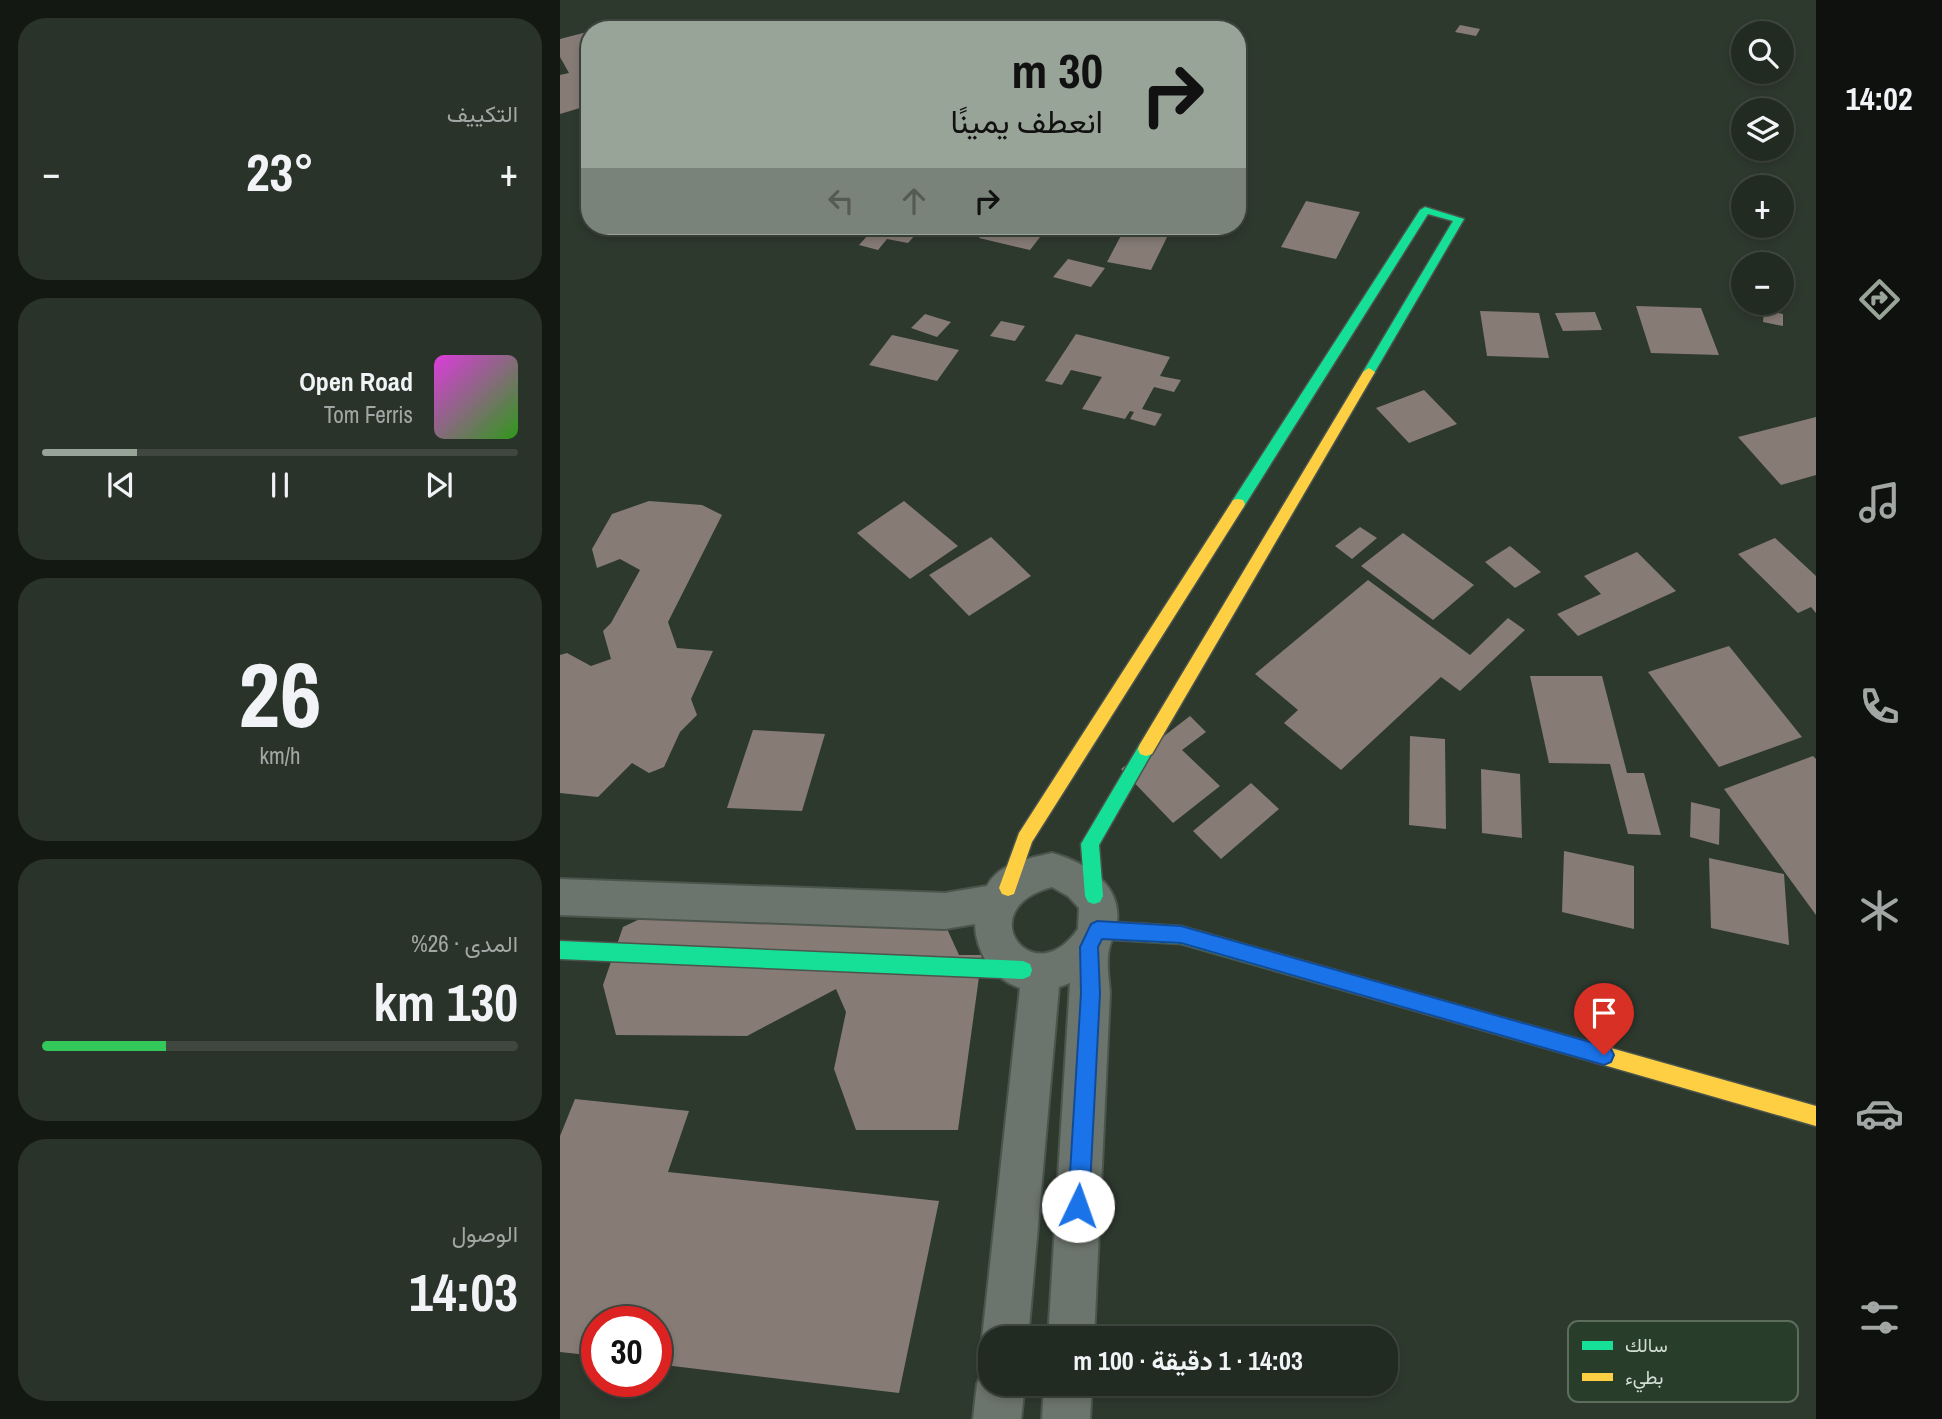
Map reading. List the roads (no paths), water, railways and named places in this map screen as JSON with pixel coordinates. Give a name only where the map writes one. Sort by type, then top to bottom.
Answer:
[{"type":"street","points":[[1032,972],[1009,962],[998,950],[992,927],[1025,839],[1425,210],[1459,219],[1090,844],[1093,924],[1072,1326]]},
{"type":"street","points":[[560,897],[945,911],[1002,895],[1035,871],[1052,870],[1069,874],[1083,883],[1093,924],[1076,961],[1059,970],[1032,972],[560,950]]},
{"type":"street","points":[[1093,924],[1181,934],[1816,1116]]},
{"type":"street","points":[[1006,1326],[1032,972]]},
{"type":"street","points":[[997,1419],[999,1396]]},
{"type":"street","points":[[1066,1419],[1067,1396]]}]
